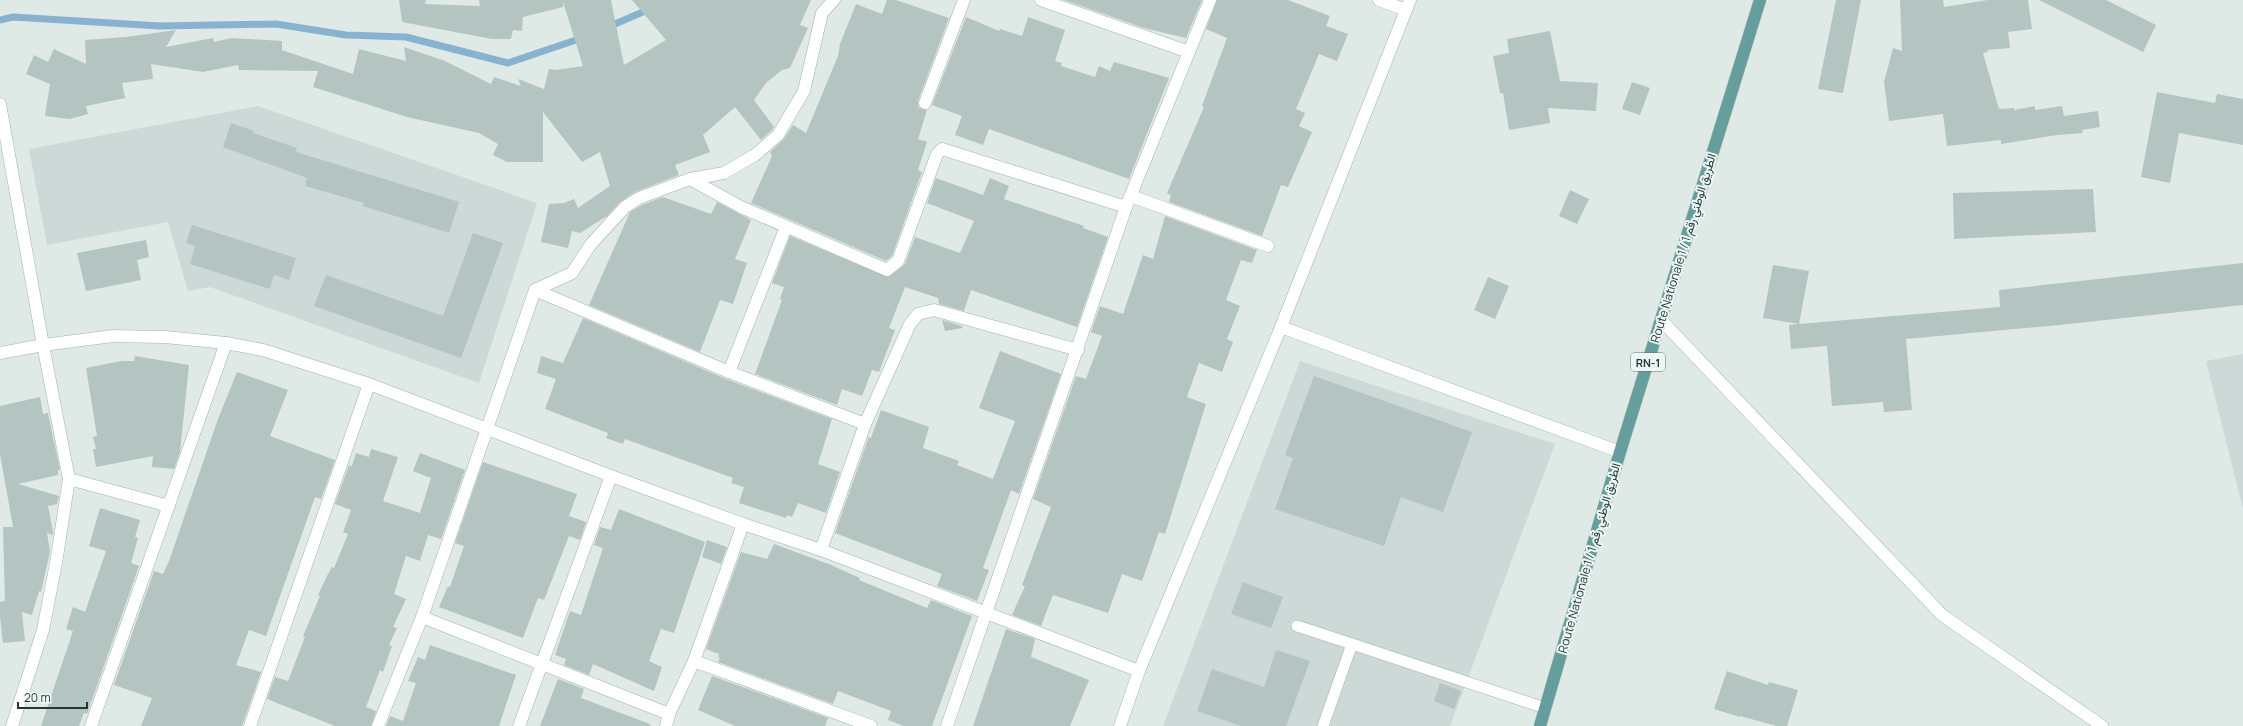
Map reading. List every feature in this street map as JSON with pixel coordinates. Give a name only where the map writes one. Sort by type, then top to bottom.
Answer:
[{"type":"main road","name":"Route Nationale 1 / الطريق الوطني رقم 1","points":[[1540,726],[1620,452],[1760,0]]},
{"type":"street","points":[[378,726],[422,617],[535,290],[572,272],[591,244],[625,207],[640,198],[690,179],[724,173],[755,156],[778,135],[804,91],[822,13],[834,0]]},
{"type":"street","points":[[925,103],[964,0]]},
{"type":"street","points":[[1041,0],[1189,52]]},
{"type":"street","points":[[947,726],[987,614],[1126,207],[1210,0]]},
{"type":"street","points":[[1120,726],[1139,671],[1281,327],[1408,5],[1379,0]]},
{"type":"street","points":[[0,104],[43,345],[69,479],[56,563],[43,630],[12,726]]},
{"type":"street","points":[[690,179],[741,207],[887,270],[898,261],[937,154],[942,150],[1126,207]]},
{"type":"street","points":[[1131,196],[1268,246]]},
{"type":"street","points":[[729,372],[786,227]]},
{"type":"street","points":[[535,290],[729,372],[865,424]]},
{"type":"street","points":[[821,550],[865,424],[910,324],[918,314],[934,310],[1078,350]]},
{"type":"street","points":[[1661,320],[1942,615],[2102,726]]},
{"type":"street","points":[[1281,327],[1620,452]]},
{"type":"street","points":[[0,352],[113,336],[165,337],[226,343],[263,350],[369,384],[611,476],[743,524],[821,550],[1139,671]]},
{"type":"street","points":[[91,726],[226,343]]},
{"type":"street","points":[[250,726],[369,384]]},
{"type":"street","points":[[519,726],[611,476]]},
{"type":"street","points":[[69,479],[169,506]]},
{"type":"street","points":[[666,726],[669,714],[694,661],[743,524]]},
{"type":"street","points":[[422,617],[669,714]]},
{"type":"street","points":[[694,661],[871,726]]},
{"type":"lane","points":[[1297,626],[1545,708]]},
{"type":"lane","points":[[1322,726],[1352,644]]},
{"type":"shaded area","points":[[258,106],[537,203],[479,383],[210,287],[188,291],[168,222],[47,245],[29,149]]},
{"type":"shaded area","points":[[2243,354],[2243,509],[2206,361]]},
{"type":"shaded area","points":[[1300,361],[1555,444],[1450,726],[1163,726]]},
{"type":"building","points":[[399,0],[426,0],[425,4],[480,6],[479,0],[611,0],[624,65],[666,40],[632,0],[811,0],[800,25],[808,28],[790,68],[782,70],[766,83],[754,100],[774,127],[772,130],[761,140],[735,107],[703,135],[710,152],[675,165],[679,175],[635,192],[620,202],[607,216],[580,233],[572,231],[568,248],[541,242],[549,204],[564,203],[574,199],[578,208],[610,186],[600,152],[582,162],[543,112],[543,162],[507,162],[493,155],[498,144],[479,133],[407,117],[313,87],[318,71],[239,70],[238,65],[203,72],[151,64],[153,79],[122,83],[125,98],[86,106],[88,114],[70,119],[45,116],[50,84],[26,74],[34,55],[48,62],[54,49],[86,64],[85,40],[126,37],[176,30],[166,47],[213,38],[214,42],[232,38],[282,41],[282,50],[353,74],[359,49],[406,61],[404,47],[445,61],[491,84],[494,77],[521,86],[518,79],[544,89],[549,69],[556,70],[583,66],[563,2],[563,7],[523,17],[522,31],[513,30],[511,39],[492,39],[402,22]]},
{"type":"building","points":[[887,0],[896,0],[949,18],[918,101],[919,108],[927,110],[918,139],[927,142],[918,170],[922,172],[892,256],[886,261],[751,203],[772,156],[770,152],[783,140],[793,125],[806,133],[838,56],[840,44],[856,4],[882,14]]},
{"type":"building","points":[[1064,0],[1202,0],[1186,38],[1144,28]]},
{"type":"building","points":[[1217,0],[1288,0],[1330,16],[1326,26],[1348,34],[1337,61],[1319,54],[1296,109],[1305,113],[1299,126],[1312,132],[1288,187],[1281,185],[1262,236],[1169,202],[1171,195],[1167,193],[1204,107],[1202,106],[1227,38],[1206,29]]},
{"type":"building","points":[[1836,0],[1861,0],[1843,93],[1818,89]]},
{"type":"building","points":[[1900,0],[1943,0],[1944,7],[1988,0],[2028,0],[2032,29],[2008,32],[2010,48],[1987,50],[1988,52],[1983,53],[1999,109],[2014,108],[2014,110],[2035,106],[2035,110],[2062,106],[2064,116],[2098,111],[2100,127],[2082,130],[2083,133],[2057,135],[2001,144],[2001,140],[1947,146],[1943,114],[1889,121],[1884,82],[1893,48],[1902,51]]},
{"type":"building","points":[[2039,0],[2106,0],[2156,25],[2143,52]]},
{"type":"building","points":[[966,17],[999,31],[1000,29],[1022,36],[1028,17],[1065,30],[1055,61],[1062,63],[1061,66],[1095,77],[1099,66],[1110,71],[1114,62],[1169,78],[1129,179],[989,129],[983,145],[955,135],[962,116],[932,105]]},
{"type":"building","points":[[1550,31],[1560,81],[1598,83],[1596,111],[1548,108],[1550,123],[1509,130],[1503,93],[1500,93],[1493,56],[1509,53],[1507,39]]},
{"type":"building","points":[[1632,82],[1650,88],[1640,115],[1622,109]]},
{"type":"building","points":[[2157,92],[2215,103],[2217,94],[2243,99],[2243,145],[2179,133],[2170,183],[2141,177]]},
{"type":"building","points":[[231,123],[254,131],[253,133],[297,148],[296,152],[459,202],[449,233],[363,206],[364,203],[305,186],[307,178],[223,147]]},
{"type":"building","points":[[936,178],[983,195],[990,178],[1009,186],[1004,199],[1084,226],[1083,228],[1108,237],[1077,327],[971,290],[964,311],[939,304],[938,298],[905,287],[889,328],[895,330],[879,372],[872,370],[862,396],[842,389],[837,405],[755,374],[782,300],[780,299],[784,287],[772,283],[790,236],[888,277],[905,264],[915,237],[960,253],[974,221],[927,203]]},
{"type":"building","points":[[2093,189],[2096,232],[1954,239],[1953,193]]},
{"type":"building","points":[[1570,190],[1589,199],[1577,224],[1559,216]]},
{"type":"building","points":[[663,197],[711,214],[717,202],[751,220],[735,259],[747,263],[733,304],[720,300],[700,352],[589,305],[630,212],[642,205]]},
{"type":"building","points":[[1165,216],[1257,250],[1252,263],[1241,260],[1226,300],[1240,306],[1227,339],[1233,342],[1222,372],[1199,363],[1187,397],[1206,404],[1165,534],[1159,532],[1142,581],[1122,574],[1108,613],[1053,595],[1041,626],[1012,615],[1025,586],[1022,585],[1051,507],[1033,499],[1076,376],[1086,379],[1102,336],[1091,332],[1100,306],[1123,314],[1143,255],[1153,259]]},
{"type":"building","points":[[192,225],[296,258],[289,280],[274,275],[270,289],[190,264],[195,246],[186,243]]},
{"type":"building","points":[[473,233],[503,243],[461,358],[314,306],[326,275],[443,316]]},
{"type":"building","points":[[146,240],[149,257],[137,260],[141,280],[86,291],[77,253]]},
{"type":"building","points":[[2243,263],[2243,305],[2060,325],[1906,339],[1912,410],[1884,412],[1883,402],[1832,406],[1827,346],[1791,349],[1789,325],[2000,307],[1999,290]]},
{"type":"building","points":[[1773,265],[1809,271],[1799,324],[1763,318]]},
{"type":"building","points":[[1488,277],[1509,286],[1495,319],[1474,310]]},
{"type":"building","points":[[583,318],[726,379],[832,419],[818,464],[840,472],[826,513],[798,503],[792,517],[787,515],[786,518],[739,503],[744,487],[731,483],[733,478],[625,439],[623,444],[606,438],[608,433],[545,409],[556,379],[537,373],[541,356],[563,363]]},
{"type":"building","points":[[942,320],[962,326],[963,328],[945,331]]},
{"type":"building","points":[[1000,351],[1061,374],[1019,494],[1011,490],[983,568],[989,570],[977,601],[937,586],[942,574],[835,533],[868,437],[871,438],[881,410],[929,427],[923,448],[959,461],[957,465],[993,479],[1015,421],[979,408]]},
{"type":"building","points":[[135,356],[189,365],[180,452],[174,469],[152,467],[153,456],[96,467],[93,449],[96,449],[93,437],[97,436],[86,368],[121,361],[134,361]]},
{"type":"building","points":[[237,372],[288,390],[270,436],[335,460],[321,499],[315,497],[266,636],[249,630],[236,665],[261,672],[242,726],[141,726],[152,698],[114,685],[154,571],[163,574],[169,561],[218,419]]},
{"type":"building","points":[[1314,376],[1472,432],[1443,512],[1401,497],[1384,546],[1275,509],[1293,458],[1285,455]]},
{"type":"building","points":[[40,397],[43,414],[48,413],[60,470],[58,470],[58,475],[18,484],[59,496],[57,504],[48,506],[53,535],[47,533],[50,552],[41,592],[39,591],[32,615],[22,612],[25,641],[3,643],[0,602],[5,601],[3,527],[13,527],[0,454],[0,406]]},
{"type":"building","points":[[371,449],[398,457],[383,501],[420,513],[431,478],[413,471],[420,453],[465,470],[441,539],[428,535],[420,561],[406,556],[394,594],[406,599],[393,627],[397,628],[389,645],[392,646],[383,672],[380,670],[366,707],[376,711],[371,726],[335,726],[267,699],[275,677],[288,681],[305,637],[303,636],[320,596],[318,595],[332,567],[334,568],[348,534],[343,532],[351,510],[335,504],[349,465],[352,466],[356,453],[369,457]]},
{"type":"building","points":[[483,462],[577,494],[569,516],[586,522],[580,540],[569,536],[544,600],[538,598],[523,638],[439,607],[448,586],[450,587],[464,546],[455,543]]},
{"type":"building","points":[[100,508],[140,520],[135,537],[138,538],[131,563],[139,566],[87,714],[84,713],[79,726],[41,726],[73,631],[66,629],[73,607],[85,612],[106,551],[89,546]]},
{"type":"building","points":[[619,509],[705,542],[674,633],[661,629],[649,661],[662,667],[654,691],[593,664],[589,675],[564,665],[566,659],[555,655],[570,611],[581,615],[603,548],[594,545],[600,527],[611,530]]},
{"type":"building","points":[[707,540],[727,547],[721,564],[702,557]]},
{"type":"building","points":[[774,544],[831,565],[860,578],[859,580],[927,608],[931,600],[972,616],[932,726],[904,726],[888,720],[891,711],[838,691],[833,704],[718,662],[720,658],[718,657],[719,654],[706,649],[741,552],[767,559]]},
{"type":"building","points":[[1243,582],[1283,597],[1271,628],[1231,614]]},
{"type":"building","points":[[1006,629],[1035,639],[1031,657],[1089,680],[1070,726],[973,726]]},
{"type":"building","points":[[430,645],[516,675],[499,726],[386,726],[390,716],[403,721],[416,683],[408,681],[418,657],[425,660]]},
{"type":"building","points":[[1276,650],[1310,661],[1286,726],[1241,726],[1197,711],[1212,669],[1264,687]]},
{"type":"building","points":[[1727,671],[1768,685],[1769,682],[1798,690],[1787,726],[1777,726],[1714,709]]},
{"type":"building","points":[[712,676],[828,718],[825,726],[735,726],[698,710]]},
{"type":"building","points":[[558,679],[584,689],[581,698],[650,724],[650,726],[540,726]]},
{"type":"building","points":[[1440,683],[1461,691],[1454,709],[1434,701]]},
{"type":"waterway","points":[[608,27],[652,8],[659,0]]},
{"type":"waterway","points":[[0,20],[13,17],[160,26],[276,24],[346,35],[406,37],[508,63],[582,38]]}]
